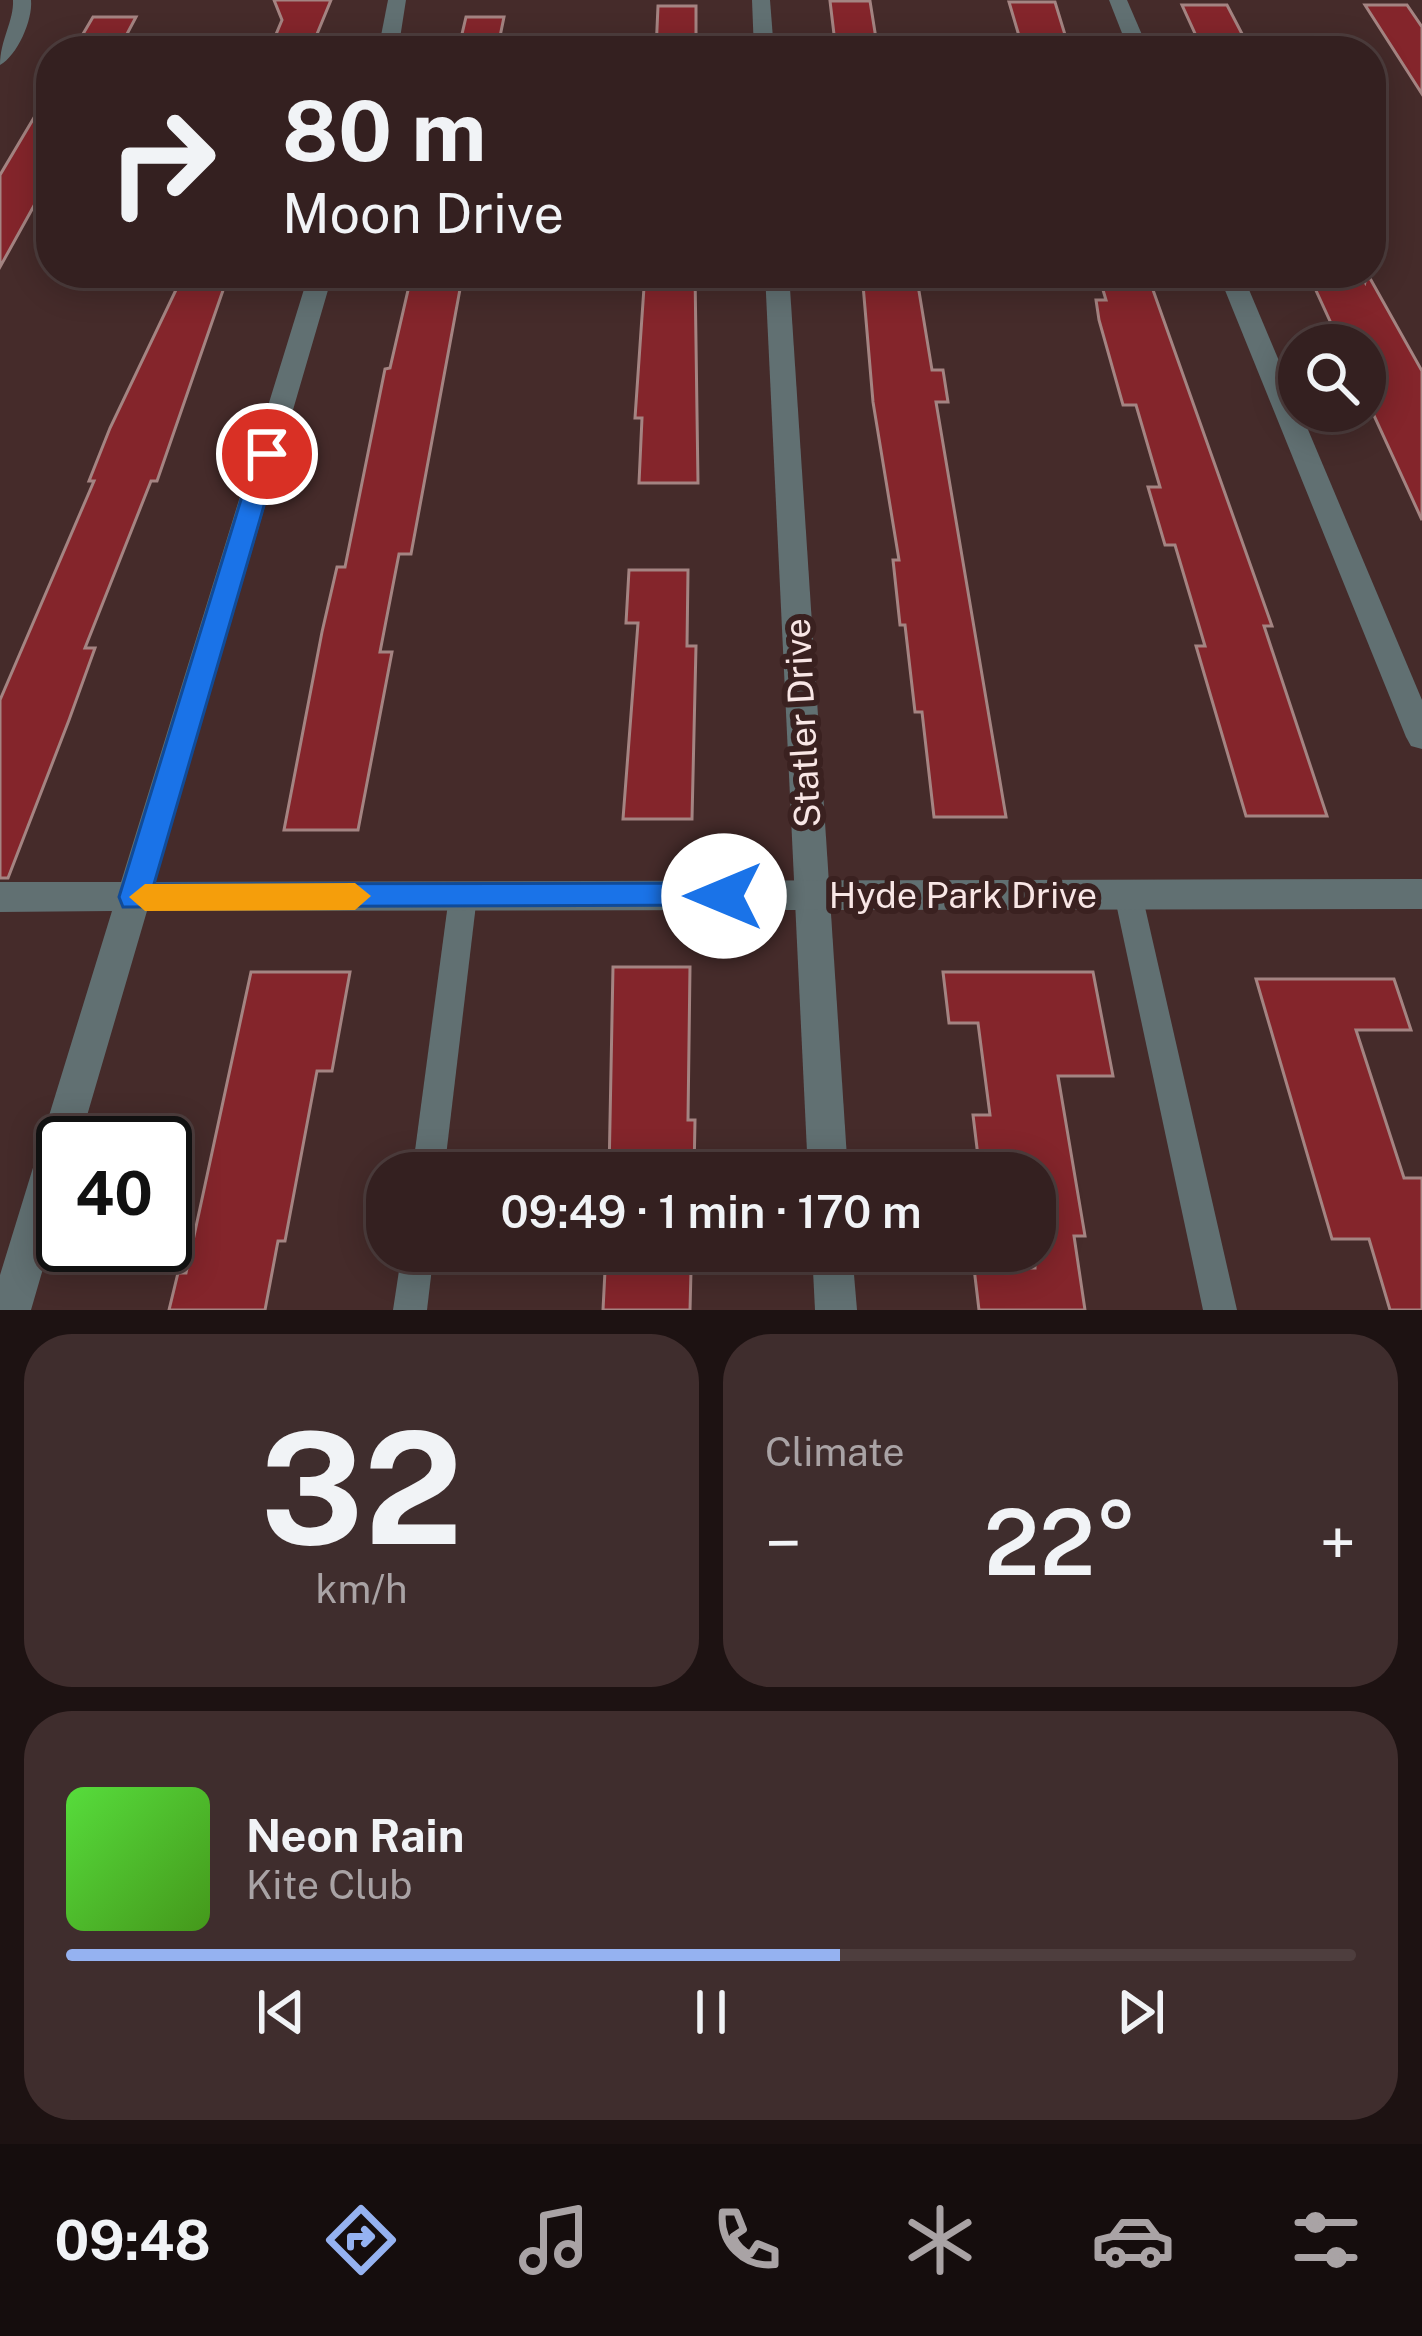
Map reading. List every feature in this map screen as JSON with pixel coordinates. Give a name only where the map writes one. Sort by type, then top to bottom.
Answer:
[{"type":"street","points":[[0,59],[23,12],[22,0]]},
{"type":"street","points":[[391,36],[397,0]]},
{"type":"street","points":[[761,0],[763,36]]},
{"type":"street","points":[[1118,0],[1133,36]]},
{"type":"street","points":[[10,1310],[317,288]]},
{"type":"street","name":"Statler Drive","points":[[777,288],[827,1152]]},
{"type":"street","points":[[1237,288],[1422,737]]},
{"type":"street","name":"Hyde Park Drive","points":[[0,897],[1422,894]]},
{"type":"street","points":[[833,1272],[836,1310]]},
{"type":"lane","points":[[1128,895],[1220,1310]]},
{"type":"lane","points":[[431,1152],[463,896]]},
{"type":"lane","points":[[410,1310],[415,1272]]},
{"type":"building","points":[[274,0],[331,0],[316,36],[275,36],[282,20]]},
{"type":"building","points":[[830,1],[870,1],[876,36],[834,36]]},
{"type":"building","points":[[1009,2],[1055,2],[1065,36],[1019,36]]},
{"type":"building","points":[[1182,5],[1227,5],[1243,36],[1196,36]]},
{"type":"building","points":[[1365,5],[1407,5],[1422,27],[1422,94],[1386,36]]},
{"type":"building","points":[[658,6],[696,6],[696,36],[657,36]]},
{"type":"building","points":[[93,17],[136,17],[126,36],[82,36]]},
{"type":"building","points":[[466,17],[504,17],[500,36],[462,36]]},
{"type":"building","points":[[36,114],[36,202],[0,267],[0,175]]},
{"type":"building","points":[[177,288],[224,288],[157,481],[151,481],[85,648],[95,648],[69,720],[8,878],[0,878],[0,700],[94,481],[89,481]]},
{"type":"building","points":[[409,288],[460,288],[411,554],[399,554],[380,652],[392,652],[358,830],[284,830],[322,632],[337,567],[345,567],[385,369],[390,368]]},
{"type":"building","points":[[644,288],[695,288],[698,483],[639,483],[642,418],[635,418]]},
{"type":"building","points":[[863,288],[918,288],[932,370],[943,370],[948,402],[936,402],[1006,817],[934,817],[922,712],[915,712],[905,625],[900,625],[893,560],[899,560],[873,402]]},
{"type":"building","points":[[1102,288],[1152,288],[1272,626],[1264,626],[1327,816],[1246,816],[1196,646],[1205,646],[1175,545],[1165,545],[1148,487],[1160,487],[1136,405],[1123,405],[1099,320],[1096,300],[1106,300]]},
{"type":"building","points":[[1315,288],[1375,288],[1422,371],[1422,520],[1382,432],[1386,432],[1386,324],[1331,324]]},
{"type":"building","points":[[629,570],[688,570],[687,646],[696,646],[692,819],[623,819],[638,623],[626,623]]},
{"type":"building","points":[[613,967],[690,967],[688,1120],[695,1120],[694,1152],[609,1152]]},
{"type":"building","points":[[251,972],[350,972],[332,1071],[317,1071],[285,1241],[278,1241],[265,1310],[169,1310],[178,1273],[192,1272],[192,1245]]},
{"type":"building","points":[[943,972],[1093,972],[1113,1076],[1058,1076],[1085,1236],[1074,1236],[1085,1310],[979,1310],[974,1272],[1056,1272],[1056,1152],[977,1152],[973,1115],[990,1115],[978,1023],[949,1023]]},
{"type":"building","points":[[1256,979],[1394,979],[1411,1030],[1356,1030],[1404,1178],[1422,1178],[1422,1310],[1390,1310],[1369,1239],[1332,1239]]},
{"type":"building","points":[[605,1272],[691,1272],[690,1310],[603,1310]]},
{"type":"slow traffic","points":[[145,897],[355,896]]},
{"type":"route","points":[[267,454],[134,897],[724,896]]}]
